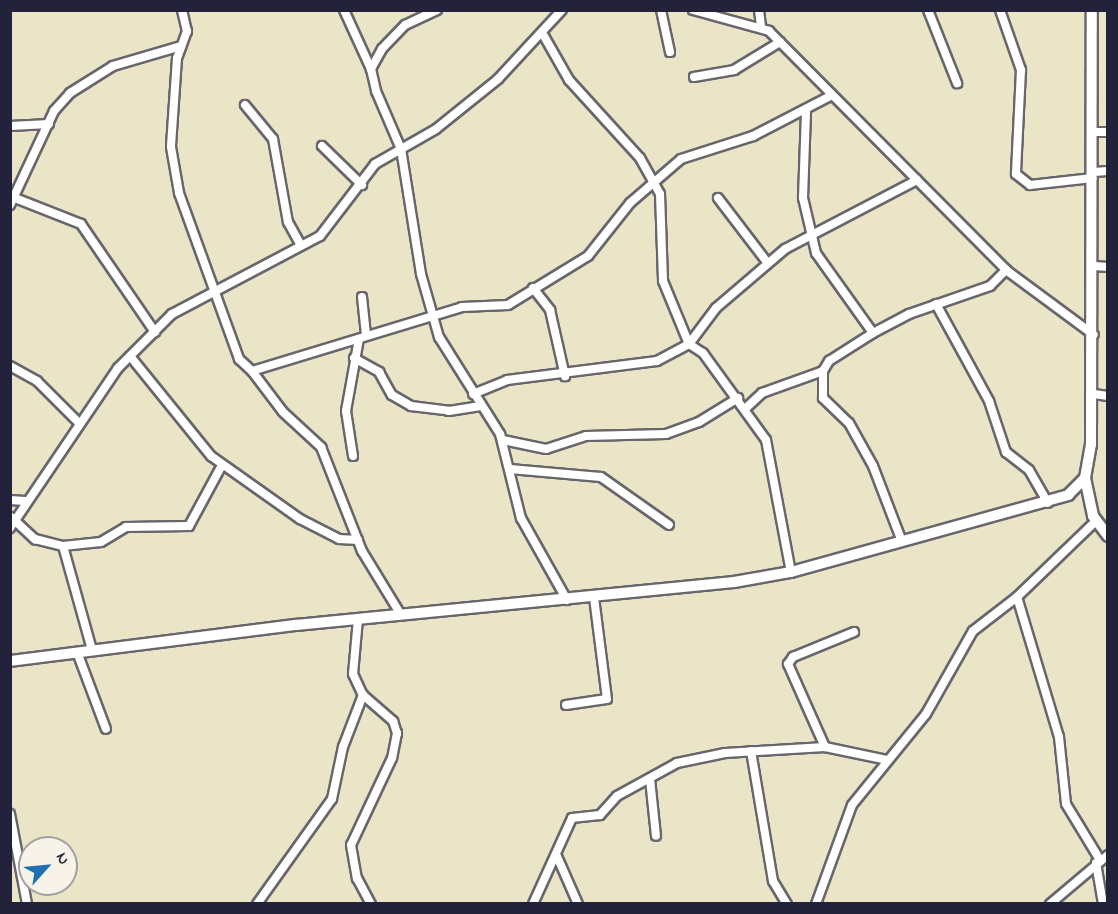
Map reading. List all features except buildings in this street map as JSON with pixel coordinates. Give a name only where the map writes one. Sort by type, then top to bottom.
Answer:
[{"type":"main road","points":[[1092,10],[1094,394],[1085,478],[1095,521],[1107,536]]},
{"type":"main road","points":[[10,660],[358,619],[594,597],[791,572],[901,539],[1048,503],[1068,495],[1085,478]]},
{"type":"street","points":[[182,10],[187,31],[181,46],[171,147],[179,193],[217,289],[239,359],[252,371],[283,412],[321,447],[358,540],[401,615]]},
{"type":"street","points":[[344,10],[371,69],[401,149],[432,315],[472,394],[503,441],[521,518],[567,600]]},
{"type":"street","points":[[371,69],[405,25],[437,10]]},
{"type":"street","points":[[222,465],[189,526],[126,527],[101,542],[63,546],[35,539],[12,522],[78,422],[130,356],[154,332],[186,304],[328,230],[375,165],[436,129],[544,36],[562,10]]},
{"type":"street","points":[[661,10],[670,52]]},
{"type":"street","points":[[693,10],[761,26],[780,42],[1006,270],[1094,335]]},
{"type":"street","points":[[759,10],[761,26]]},
{"type":"street","points":[[928,10],[957,83]]},
{"type":"street","points":[[1000,10],[1022,70],[1016,174],[1030,185],[1107,171]]},
{"type":"street","points":[[544,36],[569,80],[640,158],[654,183],[663,215],[663,281],[689,344],[703,353],[746,408],[766,440],[791,572]]},
{"type":"street","points":[[694,77],[734,70],[780,42]]},
{"type":"street","points":[[154,332],[81,224],[13,202],[54,111],[89,76],[144,53],[181,46]]},
{"type":"street","points":[[252,371],[462,307],[497,308],[588,256],[630,203],[681,159],[742,140],[832,95]]},
{"type":"street","points":[[245,105],[273,139],[288,222],[301,245]]},
{"type":"street","points":[[806,110],[803,198],[816,254],[873,333]]},
{"type":"street","points":[[10,126],[49,124]]},
{"type":"street","points":[[1092,132],[1107,132]]},
{"type":"street","points":[[322,146],[362,185]]},
{"type":"street","points":[[472,394],[507,380],[565,376],[657,361],[689,344],[716,308],[767,262],[917,180]]},
{"type":"street","points":[[718,198],[767,262]]},
{"type":"street","points":[[1094,266],[1107,267]]},
{"type":"street","points":[[901,539],[873,466],[849,423],[824,398],[824,371],[829,361],[873,333],[936,304],[990,286],[1006,270]]},
{"type":"street","points":[[533,288],[550,310],[565,376]]},
{"type":"street","points":[[353,456],[346,411],[354,358],[363,337],[362,297]]},
{"type":"street","points":[[936,304],[989,401],[1006,452],[1029,470],[1048,503]]},
{"type":"street","points":[[130,356],[195,440],[222,465],[300,519],[339,539],[358,540]]},
{"type":"street","points":[[354,358],[379,372],[392,395],[411,406],[449,411],[481,406]]},
{"type":"street","points":[[10,366],[37,381],[78,422]]},
{"type":"street","points":[[746,408],[762,393],[824,371]]},
{"type":"street","points":[[1094,394],[1107,396]]},
{"type":"street","points":[[503,441],[546,449],[586,436],[666,434],[699,422],[738,398]]},
{"type":"street","points":[[510,469],[601,477],[669,525]]},
{"type":"street","points":[[10,500],[25,501]]},
{"type":"street","points":[[816,903],[845,818],[887,760],[926,714],[973,631],[1017,597],[1095,521]]},
{"type":"street","points":[[63,546],[92,650]]},
{"type":"street","points":[[566,705],[607,699],[594,597]]},
{"type":"street","points":[[1017,597],[1059,737],[1066,804],[1101,859],[1103,903]]},
{"type":"street","points":[[358,619],[351,667],[363,695],[393,721],[397,733],[392,758],[351,845],[357,878],[371,903]]},
{"type":"street","points":[[825,747],[788,664],[794,657],[854,632]]},
{"type":"street","points":[[77,652],[106,729]]},
{"type":"street","points":[[257,903],[332,800],[343,747],[363,695]]},
{"type":"street","points":[[533,903],[572,818],[600,814],[617,796],[677,763],[751,751],[825,747],[887,760]]},
{"type":"street","points":[[751,751],[773,881],[787,903]]},
{"type":"street","points":[[650,778],[656,836]]},
{"type":"street","points":[[10,814],[27,903]]},
{"type":"street","points":[[556,854],[578,903]]},
{"type":"street","points":[[1050,903],[1101,859]]}]
